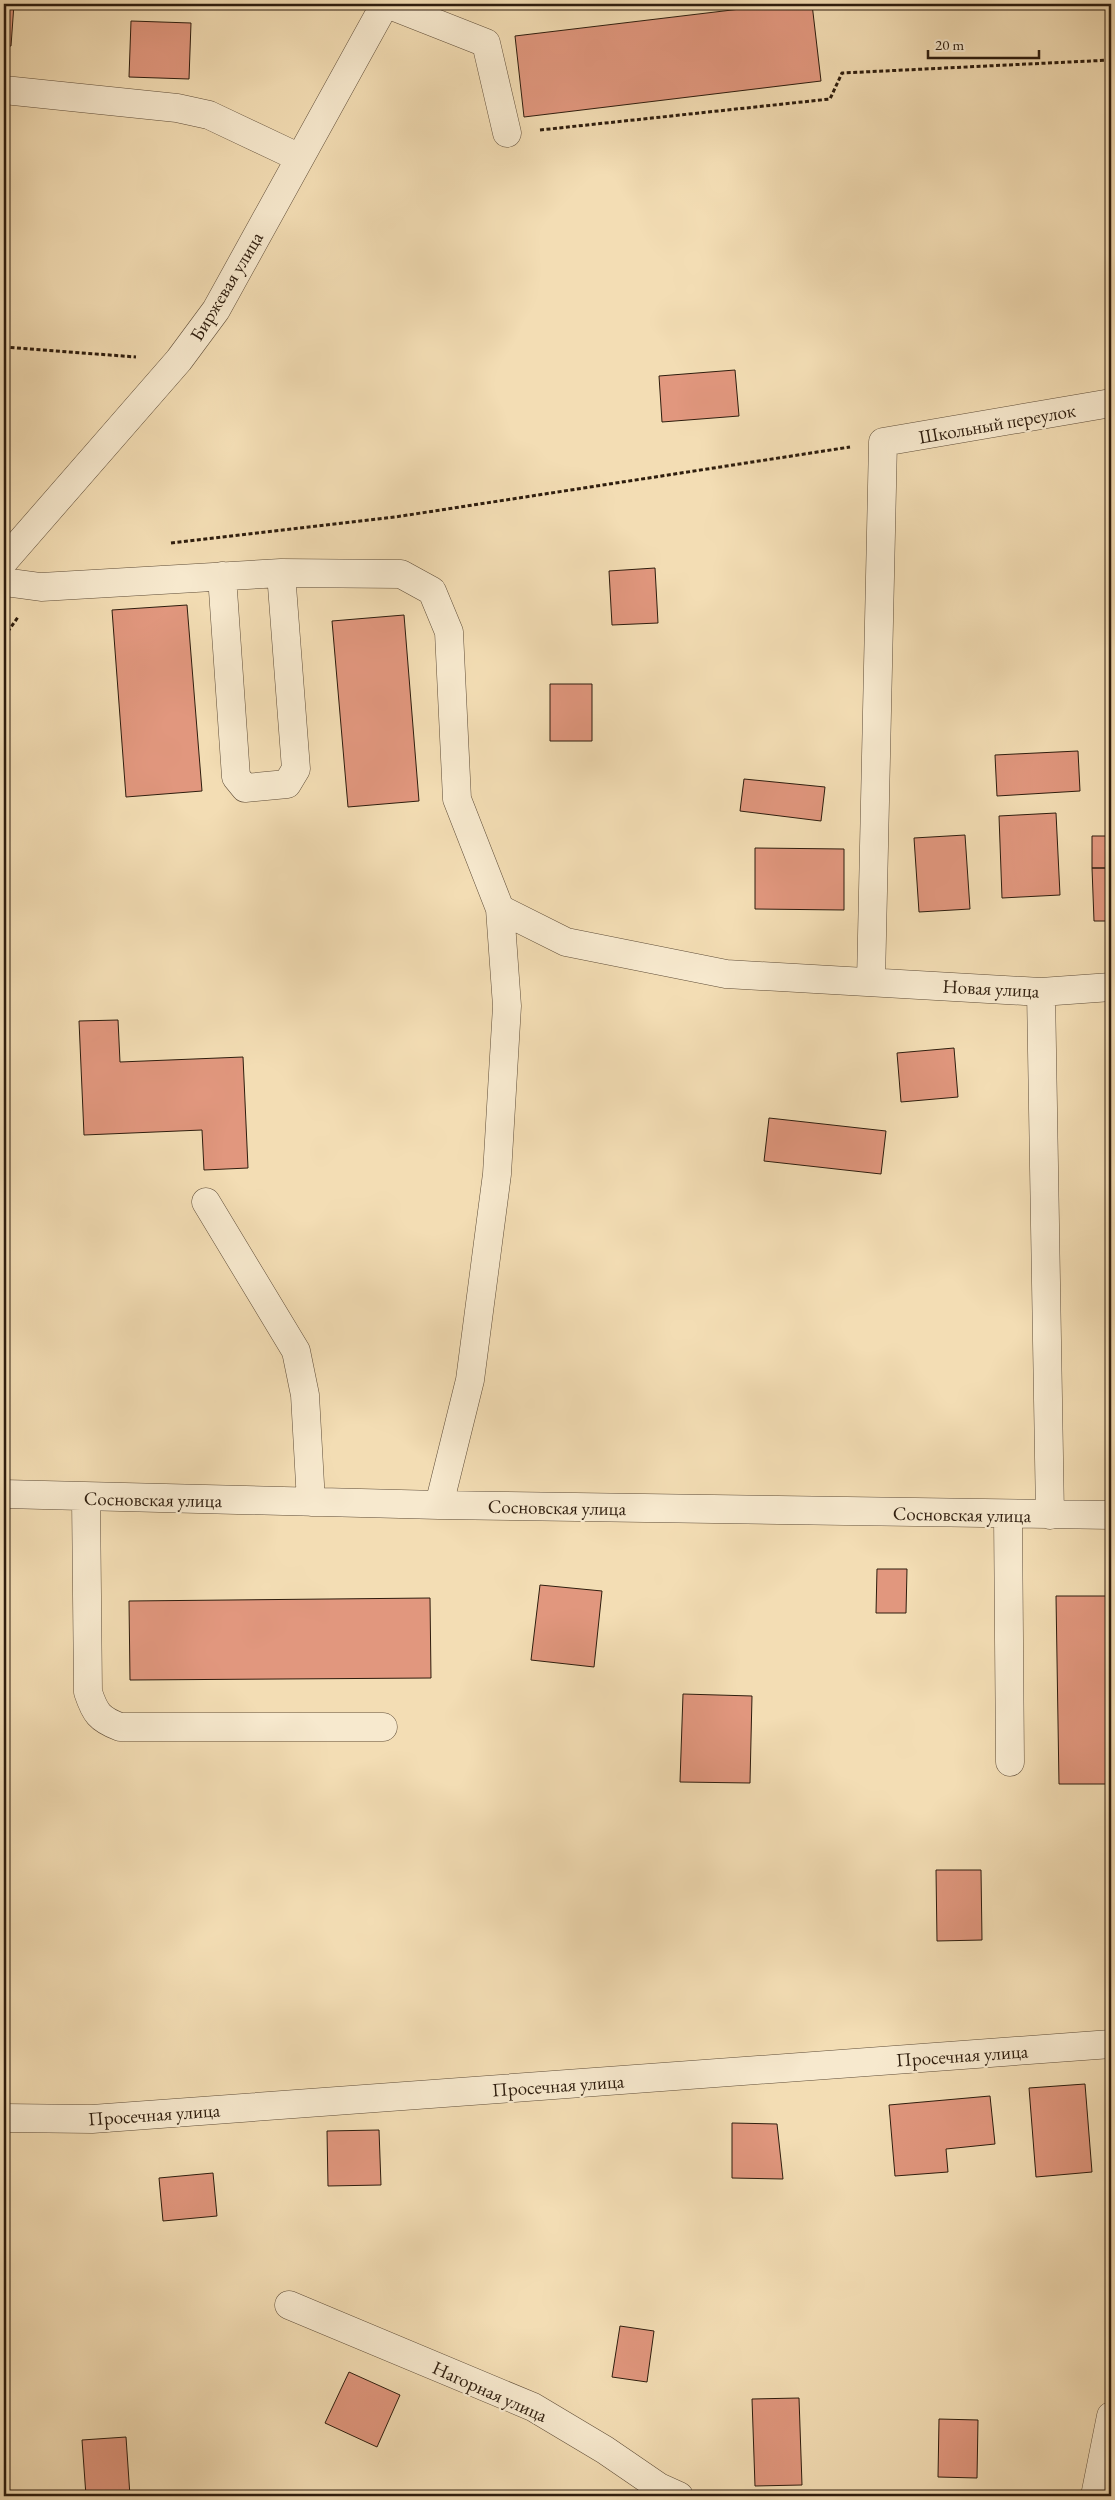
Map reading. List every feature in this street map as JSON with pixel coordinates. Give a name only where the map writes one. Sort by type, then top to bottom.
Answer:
[{"type":"street","points":[[386,4],[486,43],[507,133]]},
{"type":"street","name":"Биржевая улица","points":[[4,561],[179,360],[216,310],[386,4]]},
{"type":"street","points":[[4,90],[177,108],[209,115],[300,158]]},
{"type":"street","name":"Школьный переулок","points":[[883,442],[1111,403]]},
{"type":"street","points":[[871,980],[883,442]]},
{"type":"street","points":[[222,576],[236,777],[245,788],[287,784],[296,769],[281,573]]},
{"type":"street","points":[[4,582],[41,587],[281,573],[401,574],[432,591],[449,632],[457,799],[500,909],[507,1006],[497,1174],[470,1380],[440,1505]]},
{"type":"street","name":"Новая улица","points":[[500,909],[566,942],[726,974],[871,980],[1041,992],[1111,987]]},
{"type":"street","points":[[1041,992],[1050,1515]]},
{"type":"street","points":[[206,1202],[296,1351],[305,1394],[311,1502]]},
{"type":"street","name":"Сосновская улица","points":[[4,1494],[86,1498],[440,1505],[1008,1515],[1111,1515]]},
{"type":"street","points":[[86,1498],[88,1692],[93,1708],[103,1720],[120,1727],[383,1727]]},
{"type":"street","points":[[1008,1515],[1010,1762]]},
{"type":"street","name":"Просечная улица","points":[[4,2118],[92,2119],[1111,2044]]},
{"type":"street","name":"Нагорная улица","points":[[289,2305],[533,2407],[605,2450],[659,2487],[679,2496]]},
{"type":"street","points":[[1095,2496],[1111,2416]]},
{"type":"path","points":[[507,133],[830,99],[842,73],[1111,60]]},
{"type":"path","points":[[4,347],[179,360]]},
{"type":"path","points":[[161,545],[395,516],[883,442]]},
{"type":"path","points":[[4,636],[41,587]]},
{"type":"building","points":[[4,4],[14,4],[11,46],[4,46]]},
{"type":"building","points":[[782,4],[812,4],[821,81],[524,117],[515,36]]},
{"type":"building","points":[[131,21],[191,23],[189,79],[129,77]]},
{"type":"building","points":[[735,370],[739,416],[662,422],[659,376]]},
{"type":"building","points":[[655,568],[658,623],[612,625],[609,571]]},
{"type":"building","points":[[187,605],[202,791],[126,797],[112,610]]},
{"type":"building","points":[[404,615],[419,801],[348,807],[332,621]]},
{"type":"building","points":[[550,684],[592,684],[592,741],[550,741]]},
{"type":"building","points":[[1078,751],[1080,791],[997,796],[995,755]]},
{"type":"building","points":[[744,779],[825,787],[821,821],[740,811]]},
{"type":"building","points":[[1056,813],[1060,895],[1002,898],[999,816]]},
{"type":"building","points":[[965,835],[970,909],[919,912],[914,838]]},
{"type":"building","points":[[1092,836],[1111,836],[1111,868],[1092,868]]},
{"type":"building","points":[[755,848],[844,849],[844,910],[755,909]]},
{"type":"building","points":[[1092,868],[1111,868],[1111,921],[1094,921]]},
{"type":"building","points":[[118,1020],[120,1062],[243,1057],[248,1168],[204,1170],[202,1130],[84,1135],[79,1021]]},
{"type":"building","points":[[954,1048],[958,1097],[901,1102],[897,1053]]},
{"type":"building","points":[[769,1118],[886,1131],[881,1174],[764,1161]]},
{"type":"building","points":[[877,1569],[907,1569],[906,1613],[876,1613]]},
{"type":"building","points":[[540,1585],[602,1591],[594,1667],[531,1660]]},
{"type":"building","points":[[1056,1596],[1111,1596],[1111,1784],[1059,1784]]},
{"type":"building","points":[[430,1598],[431,1678],[130,1680],[129,1601]]},
{"type":"building","points":[[683,1694],[752,1696],[750,1783],[680,1782]]},
{"type":"building","points":[[936,1870],[981,1870],[982,1940],[937,1941]]},
{"type":"building","points":[[1085,2084],[1092,2172],[1036,2177],[1029,2088]]},
{"type":"building","points":[[990,2096],[995,2144],[946,2149],[948,2172],[895,2176],[889,2105]]},
{"type":"building","points":[[732,2123],[777,2124],[783,2179],[732,2178]]},
{"type":"building","points":[[379,2130],[381,2185],[328,2186],[327,2131]]},
{"type":"building","points":[[213,2173],[217,2216],[163,2221],[159,2178]]},
{"type":"building","points":[[620,2326],[654,2331],[647,2382],[612,2377]]},
{"type":"building","points":[[349,2372],[400,2395],[377,2447],[325,2423]]},
{"type":"building","points":[[799,2398],[802,2485],[755,2486],[752,2399]]},
{"type":"building","points":[[939,2419],[978,2420],[977,2478],[938,2477]]},
{"type":"building","points":[[126,2437],[130,2496],[86,2496],[82,2440]]}]
